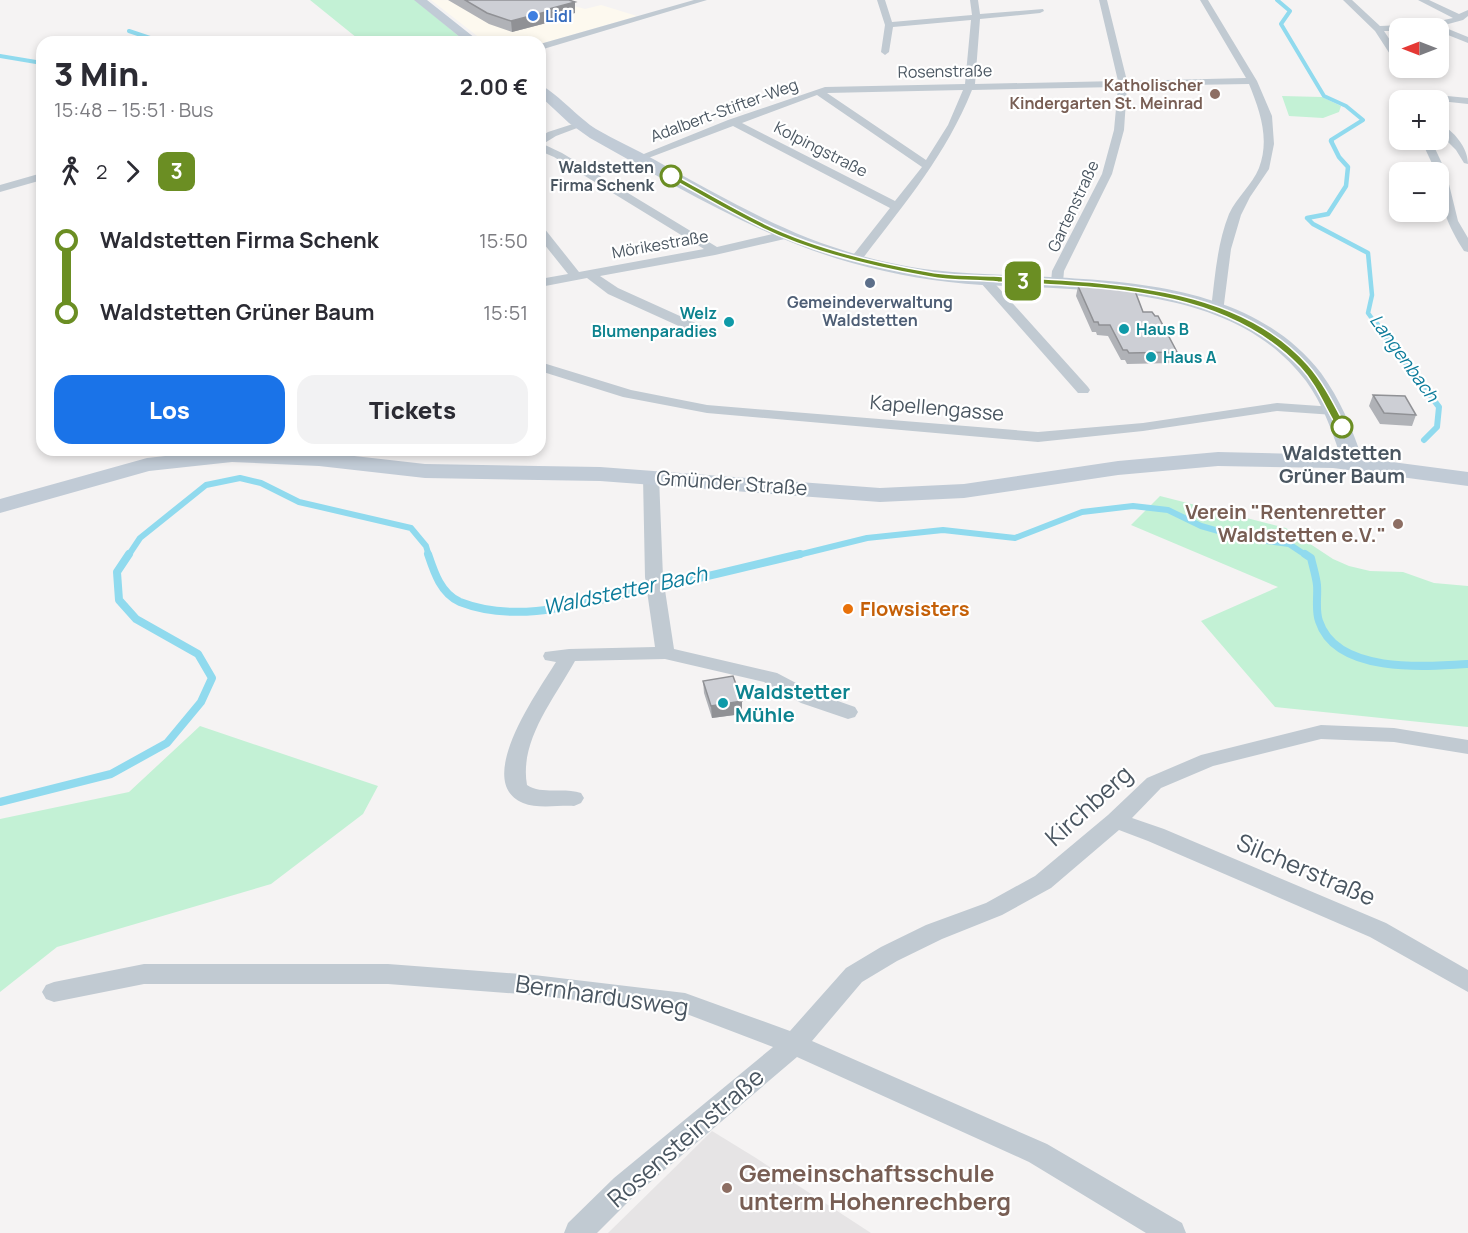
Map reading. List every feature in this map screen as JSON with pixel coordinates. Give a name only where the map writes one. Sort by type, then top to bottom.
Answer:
[{"type":"street","points":[[420,0],[466,36]]},
{"type":"street","points":[[546,45],[703,0]]},
{"type":"street","points":[[881,0],[890,25],[885,52]]},
{"type":"street","points":[[856,259],[928,166],[953,125],[970,86],[973,67],[974,0]]},
{"type":"street","name":"Gartenstraße","points":[[1057,282],[1058,271],[1107,174],[1119,130],[1123,82],[1102,0]]},
{"type":"street","points":[[1204,0],[1252,81],[1267,116],[1268,153],[1264,169],[1244,197],[1235,215],[1225,249],[1218,309]]},
{"type":"street","points":[[1347,0],[1378,29],[1404,82],[1468,101]]},
{"type":"street","points":[[1422,0],[1460,18]]},
{"type":"street","points":[[890,25],[1040,11]]},
{"type":"street","points":[[1449,21],[1460,18],[1468,12]]},
{"type":"street","points":[[1378,29],[1389,28]]},
{"type":"street","points":[[1449,32],[1468,40]]},
{"type":"street","name":"Rosenstraße","points":[[819,92],[1123,82],[1252,81]]},
{"type":"street","points":[[819,92],[928,166]]},
{"type":"street","name":"Adalbert-Stifter-Weg","points":[[639,158],[819,92]]},
{"type":"street","points":[[546,94],[580,125],[725,207],[785,235],[856,259],[933,275],[1057,282],[1141,291],[1218,309],[1256,326],[1277,341],[1304,366],[1334,411],[1353,463]]},
{"type":"street","name":"Kolpingstraße","points":[[732,122],[895,206]]},
{"type":"street","points":[[546,140],[552,134],[580,125]]},
{"type":"street","points":[[1449,137],[1468,161]]},
{"type":"street","points":[[546,148],[715,251]]},
{"type":"street","points":[[1431,150],[1441,172],[1468,248]]},
{"type":"street","points":[[0,189],[36,179]]},
{"type":"street","name":"Mörikestraße","points":[[546,282],[715,251],[785,235]]},
{"type":"street","points":[[546,237],[582,275],[697,329]]},
{"type":"street","points":[[984,279],[1083,390]]},
{"type":"street","name":"Kapellengasse","points":[[546,368],[628,394],[707,409],[1038,437],[1143,427],[1277,406],[1334,411]]},
{"type":"street","name":"Gmünder Straße","points":[[0,506],[147,465],[221,456]]},
{"type":"street","name":"Gmünder Straße","points":[[326,456],[425,471],[651,477],[880,495],[964,491],[1162,462],[1218,459],[1353,463],[1468,479]]},
{"type":"street","points":[[651,477],[655,586],[665,653]]},
{"type":"street","points":[[574,798],[529,797],[517,789],[514,770],[523,735],[560,655],[665,653],[770,677],[808,698],[848,712]]},
{"type":"street","name":"Kirchberg","points":[[794,1044],[854,975],[889,954],[934,932],[994,909],[1043,882],[1116,821],[1154,783],[1181,770],[1208,760],[1321,732],[1394,735],[1468,747]]},
{"type":"street","name":"Silcherstraße","points":[[1116,821],[1156,835],[1378,930],[1468,982]]},
{"type":"street","name":"Bernhardusweg","points":[[54,992],[144,974],[388,974],[534,985],[686,1003],[794,1044],[939,1107],[1038,1154],[1172,1233]]},
{"type":"street","name":"Rosensteinstraße","points":[[578,1233],[624,1187],[794,1044]]},
{"type":"shaded area","points":[[431,0],[556,1],[585,9],[601,5],[637,16],[546,42],[546,36],[477,36]]},
{"type":"shaded area","name":"Gemeinschaftsschule unterm Hohenrechberg","points":[[712,1131],[756,1158],[871,1233],[608,1233]]},
{"type":"green space","points":[[310,0],[415,0],[459,36],[355,36]]},
{"type":"green space","points":[[1282,96],[1322,97],[1341,106],[1339,112],[1323,118],[1289,116]]},
{"type":"green space","points":[[1160,496],[1286,528],[1333,559],[1349,566],[1370,571],[1403,572],[1434,583],[1468,586],[1468,727],[1275,707],[1201,621],[1278,587],[1131,525]]},
{"type":"green space","points":[[200,726],[378,786],[363,814],[271,884],[57,947],[0,992],[0,819],[129,792]]},
{"type":"building","points":[[465,0],[569,0],[575,2],[511,21],[487,13]]},
{"type":"building","points":[[1078,286],[1129,287],[1135,291],[1143,312],[1152,312],[1158,316],[1177,352],[1129,353],[1123,350],[1110,325],[1099,325],[1098,322],[1094,322]]},
{"type":"building","points":[[1373,395],[1405,396],[1416,415],[1384,413]]},
{"type":"building","points":[[733,676],[742,701],[711,706],[703,681]]},
{"type":"waterway","name":"Langenbach","points":[[1277,0],[1290,11],[1281,24],[1324,96],[1346,106],[1363,120],[1331,140],[1332,142]]},
{"type":"waterway","points":[[129,31],[144,36]]},
{"type":"waterway","points":[[0,56],[36,62]]},
{"type":"waterway","name":"Langenbach","points":[[1331,141],[1339,157],[1348,167],[1346,186],[1328,214],[1307,218],[1313,224],[1368,253],[1372,295],[1368,313],[1376,324]]},
{"type":"waterway","name":"Langenbach","points":[[1375,322],[1439,407],[1437,427],[1424,440]]},
{"type":"waterway","name":"Waldstetter Bach","points":[[128,556],[140,538],[206,485],[240,478],[261,483],[299,502],[411,528],[426,546],[429,556]]},
{"type":"waterway","name":"Waldstetter Bach","points":[[794,556],[867,538],[943,530],[1015,538],[1082,512],[1133,506],[1168,510],[1201,526],[1243,538],[1289,544],[1307,556]]},
{"type":"waterway","name":"Waldstetter Bach","points":[[0,802],[111,774],[167,743],[201,702],[212,678],[198,654],[136,619],[119,600],[117,572],[129,554]]},
{"type":"waterway","name":"Waldstetter Bach","points":[[428,554],[439,582],[453,598],[481,608],[525,612],[592,602],[800,554]]},
{"type":"waterway","name":"Waldstetter Bach","points":[[1305,554],[1311,558],[1316,578],[1319,621],[1329,638],[1344,650],[1363,659],[1384,664],[1407,666],[1468,664]]},
{"type":"bus line","name":"3","points":[[671,176],[764,227],[874,264],[933,275],[1096,285],[1181,298],[1218,309],[1256,326],[1277,341],[1304,366],[1319,386],[1342,427]]},
{"type":"place","name":"Lidl","points":[[533,16]]},
{"type":"place","name":"Katholischer Kindergarten St. Meinrad","points":[[1215,94]]},
{"type":"place","name":"Waldstetten Firma Schenk","points":[[671,176]]},
{"type":"place","name":"Gemeindeverwaltung Waldstetten","points":[[870,283]]},
{"type":"place","name":"Welz Blumenparadies","points":[[729,322]]},
{"type":"place","name":"Haus B","points":[[1124,329]]},
{"type":"place","name":"Haus A","points":[[1151,357]]},
{"type":"place","name":"Waldstetten Grüner Baum","points":[[1342,427]]},
{"type":"place","name":"Verein \"Rentenretter Waldstetten e.V.\"","points":[[1398,524]]},
{"type":"place","name":"Flowsisters","points":[[848,609]]},
{"type":"place","name":"Waldstetter Mühle","points":[[723,703]]},
{"type":"place","name":"Gemeinschaftsschule unterm Hohenrechberg","points":[[727,1188]]}]
